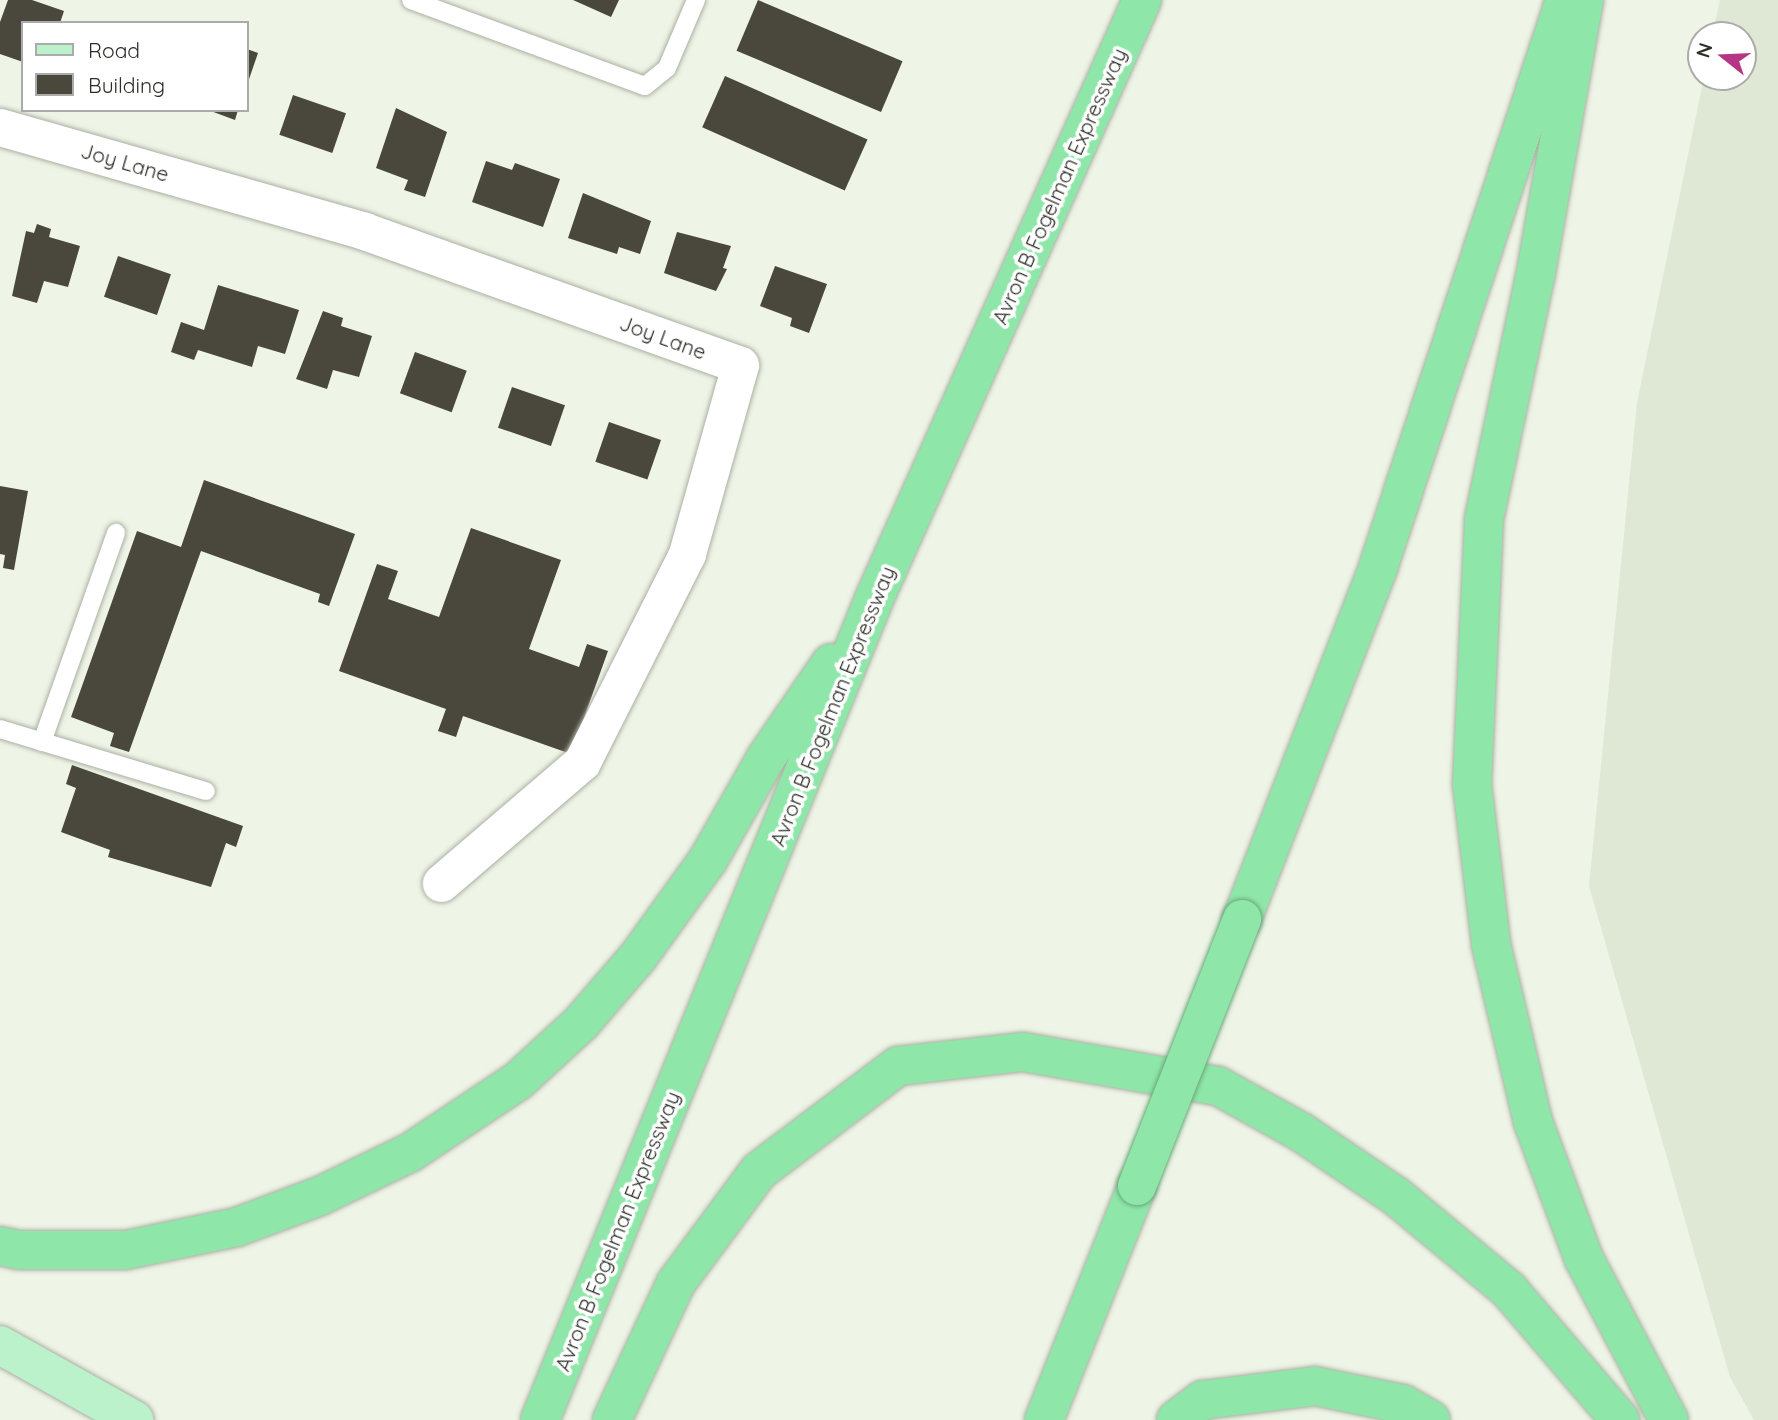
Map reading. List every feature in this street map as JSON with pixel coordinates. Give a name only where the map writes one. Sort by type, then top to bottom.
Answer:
[{"type":"highway","name":"Avron B Fogelman Expressway","points":[[540,1420],[875,597],[1142,0]]},
{"type":"highway","points":[[1044,1420],[1379,565],[1565,0]]},
{"type":"highway","points":[[1584,0],[1535,276],[1484,520],[1472,784],[1491,944],[1533,1122],[1584,1259],[1669,1420]]},
{"type":"highway","points":[[0,1246],[19,1250],[126,1250],[237,1227],[320,1196],[411,1152],[518,1081],[581,1023],[638,957],[708,860],[766,758],[875,597]]},
{"type":"highway","points":[[612,1420],[676,1283],[759,1171],[898,1066],[1023,1052],[1218,1086],[1301,1132],[1396,1197],[1509,1290],[1620,1420]]},
{"type":"highway","points":[[1176,1420],[1203,1401],[1315,1386],[1403,1404],[1431,1420]]},
{"type":"main road","points":[[0,1345],[134,1420]]},
{"type":"street","name":"Joy Lane","points":[[0,127],[364,231],[740,365],[687,554],[582,762],[441,883]]},
{"type":"lane","points":[[411,0],[645,86],[667,68],[696,0]]},
{"type":"lane","points":[[42,743],[116,533]]},
{"type":"lane","points":[[0,729],[206,791]]},
{"type":"shaded area","points":[[1720,0],[1778,0],[1778,1420],[1754,1420],[1730,1377],[1589,886],[1637,403],[1701,91],[1757,91],[1757,21],[1715,21]]},
{"type":"building","points":[[8,0],[32,0],[64,11],[61,21],[21,21],[21,61],[0,54],[0,22]]},
{"type":"building","points":[[573,0],[619,0],[611,17]]},
{"type":"building","points":[[758,0],[903,61],[881,112],[737,51]]},
{"type":"building","points":[[248,49],[258,53],[248,82]]},
{"type":"building","points":[[725,76],[868,139],[845,191],[702,127]]},
{"type":"building","points":[[293,95],[346,113],[332,153],[279,135]]},
{"type":"building","points":[[396,108],[447,132],[425,197],[404,190],[408,180],[376,168]]},
{"type":"building","points":[[213,112],[237,112],[235,120]]},
{"type":"building","points":[[486,161],[512,170],[515,163],[560,179],[543,227],[472,202]]},
{"type":"building","points":[[583,193],[651,221],[640,254],[619,247],[617,254],[568,238]]},
{"type":"building","points":[[37,224],[51,229],[49,237],[80,246],[68,287],[44,281],[37,303],[12,296],[26,231],[34,233]]},
{"type":"building","points":[[677,232],[731,246],[723,268],[727,269],[716,291],[664,273]]},
{"type":"building","points":[[118,256],[171,274],[157,315],[104,297]]},
{"type":"building","points":[[775,266],[827,284],[809,333],[790,326],[792,318],[760,306]]},
{"type":"building","points":[[218,285],[299,310],[285,354],[258,346],[252,367],[198,350],[194,360],[171,352],[181,322],[204,330]]},
{"type":"building","points":[[323,311],[343,318],[341,326],[372,336],[359,377],[333,370],[327,389],[296,379]]},
{"type":"building","points":[[415,352],[467,371],[452,412],[400,393]]},
{"type":"building","points":[[512,387],[565,405],[551,446],[498,428]]},
{"type":"building","points":[[609,422],[661,440],[647,480],[595,462]]},
{"type":"building","points":[[204,480],[355,534],[329,606],[318,602],[320,594],[201,551],[129,752],[110,746],[114,733],[71,717],[137,531],[181,547]]},
{"type":"building","points":[[0,486],[28,491],[14,570],[3,568],[5,555],[0,554]]},
{"type":"building","points":[[471,528],[561,560],[529,649],[579,667],[587,644],[608,651],[571,754],[463,716],[456,737],[438,731],[446,709],[339,671],[377,564],[398,571],[388,599],[439,617]]},
{"type":"building","points":[[72,765],[243,826],[236,847],[226,843],[211,887],[108,857],[110,850],[61,832],[76,788],[66,784]]}]
